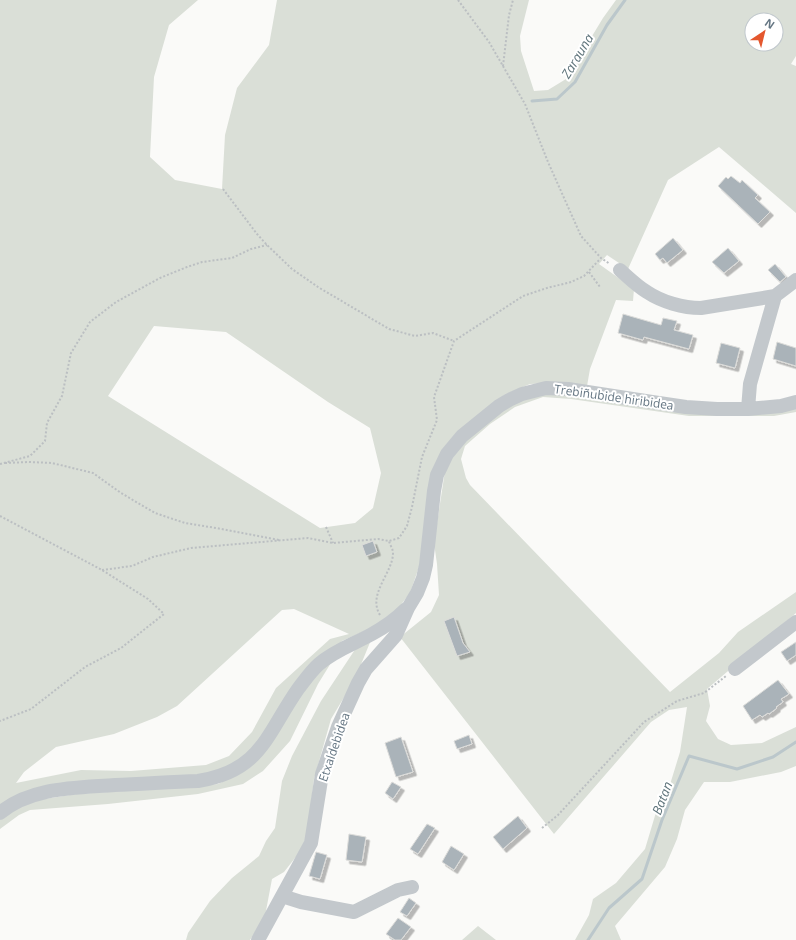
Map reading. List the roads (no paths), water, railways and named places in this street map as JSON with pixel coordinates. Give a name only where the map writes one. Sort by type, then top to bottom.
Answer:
[{"type":"street","points":[[620,270],[646,292],[660,299],[693,308],[775,296],[796,280]]},
{"type":"street","points":[[748,409],[750,384],[775,296]]},
{"type":"street","name":"Trebiñubide hiribidea","points":[[408,608],[417,593],[423,578],[426,565],[434,491],[441,466],[454,444],[462,436],[499,406],[509,400],[522,394],[546,388],[568,389],[686,407],[717,409],[748,409],[782,406],[796,402]]},
{"type":"street","points":[[0,813],[15,803],[44,792],[75,788],[198,781],[228,773],[240,766],[261,748],[294,695],[317,666],[330,655],[386,626],[408,608]]},
{"type":"street","name":"Etxaldebidea","points":[[258,940],[311,842],[322,774],[338,727],[366,669],[396,635],[408,608]]},
{"type":"street","points":[[735,669],[796,622]]},
{"type":"street","points":[[282,896],[301,902],[354,912],[398,890],[412,887]]},
{"type":"waterway","name":"Zarauna","points":[[532,101],[557,99],[575,82],[607,25],[625,0]]},
{"type":"waterway","name":"Batan","points":[[588,940],[609,908],[642,879],[662,820],[689,756],[737,769],[773,757],[796,742]]}]
